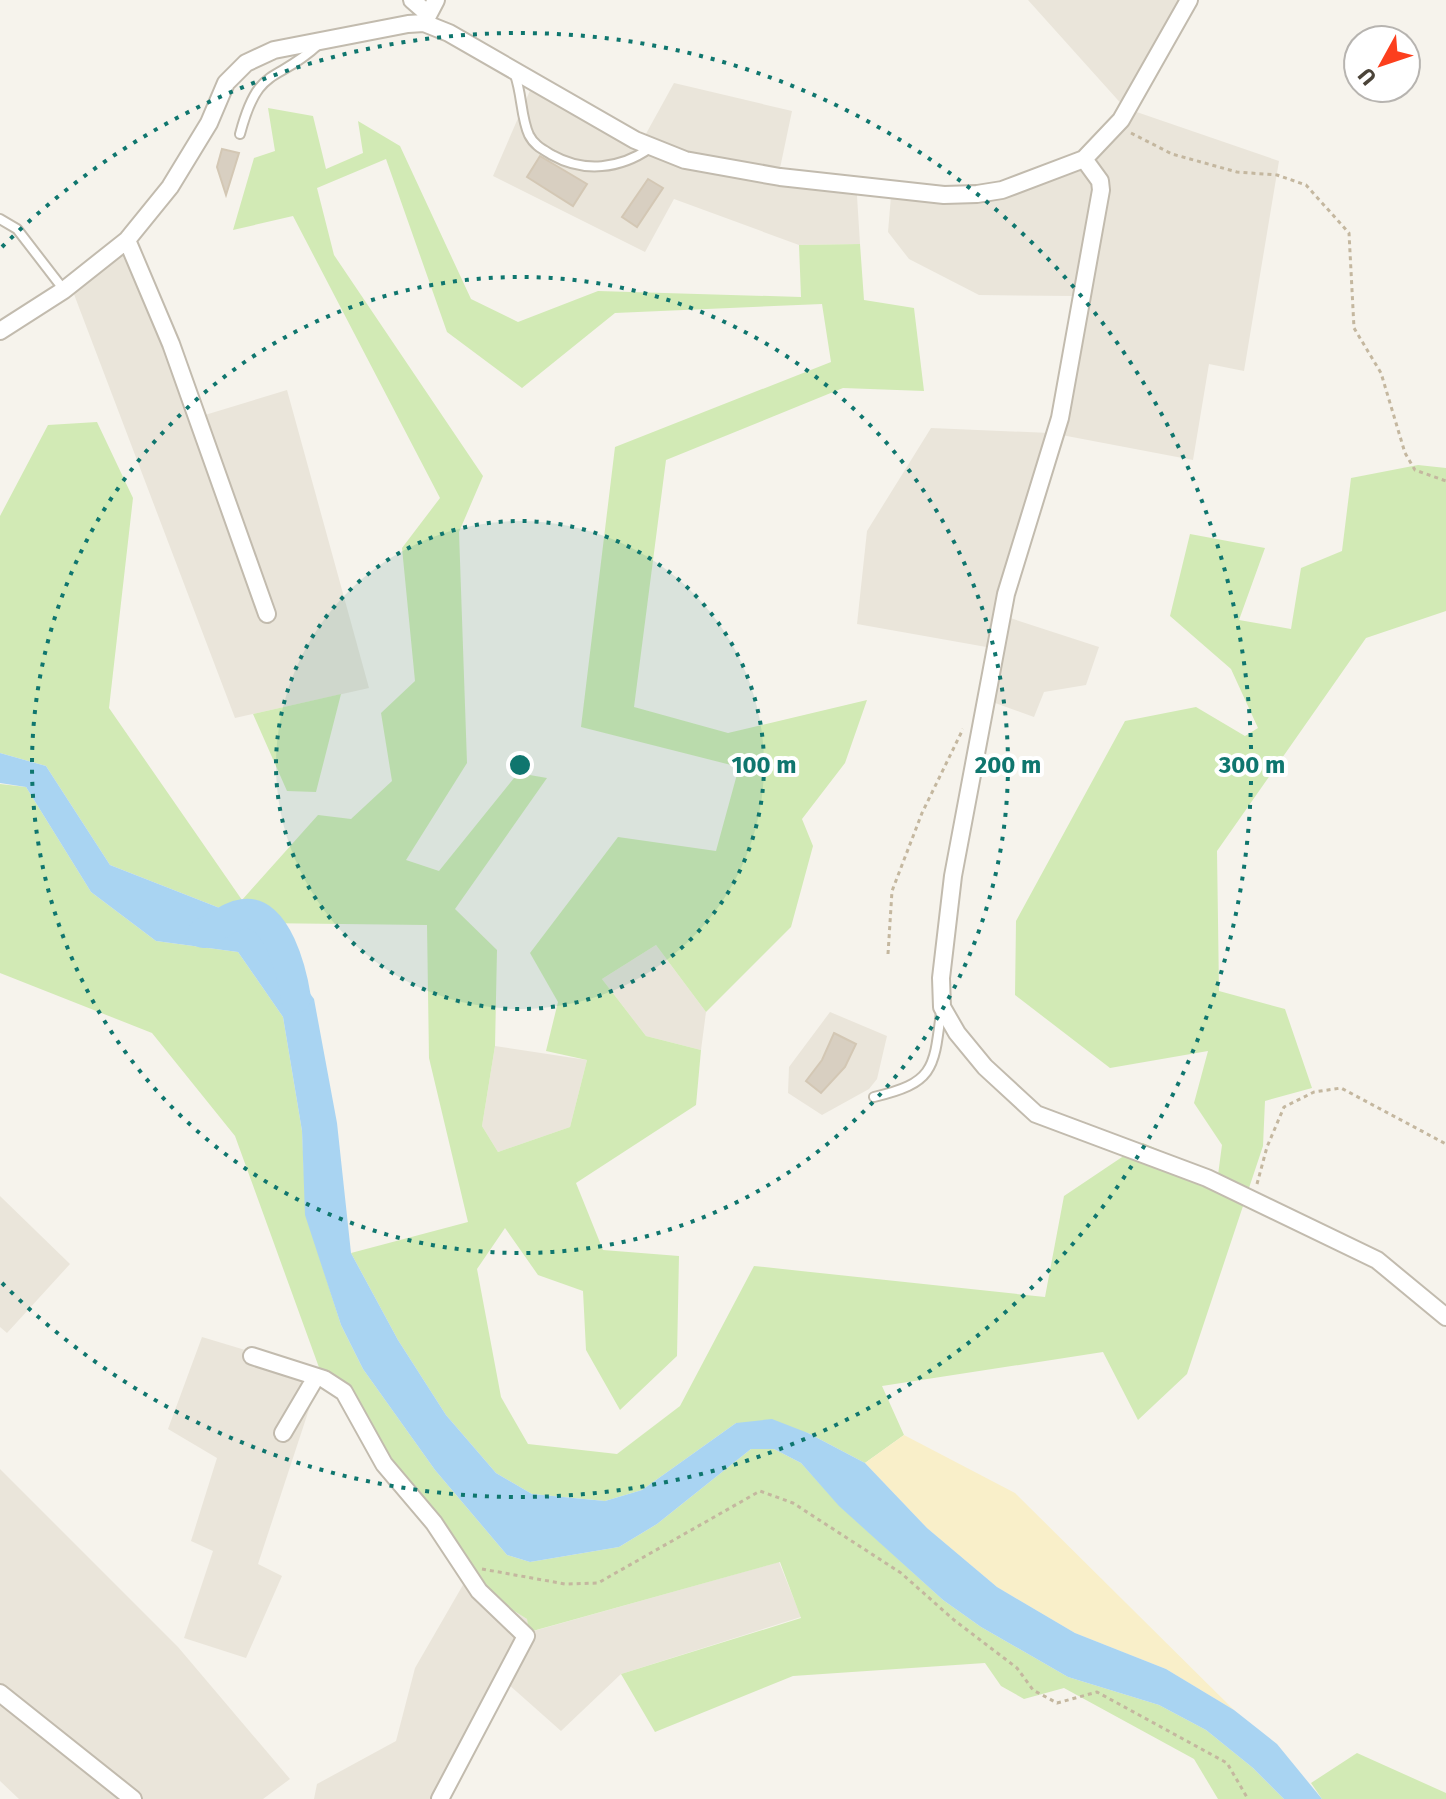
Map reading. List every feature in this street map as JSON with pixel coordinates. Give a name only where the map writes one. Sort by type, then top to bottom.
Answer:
[{"type":"street","points":[[412,0],[449,33],[652,147],[685,160],[742,173],[944,195],[1002,190],[1084,159],[1117,126],[1189,0]]},
{"type":"street","points":[[0,331],[64,290],[127,240],[170,187],[209,123],[226,83],[246,63],[274,50],[319,44],[429,12]]},
{"type":"street","points":[[1084,159],[1100,181],[1101,190],[1060,418],[1006,594],[953,876],[941,978],[942,1007],[957,1033],[985,1067],[1036,1114],[1147,1153],[1377,1260],[1446,1317]]},
{"type":"street","points":[[127,240],[171,344],[267,614]]},
{"type":"street","points":[[252,1356],[331,1382],[350,1399],[384,1464],[434,1523],[486,1598],[526,1636],[440,1799]]},
{"type":"street","points":[[283,1433],[316,1377]]},
{"type":"street","points":[[0,1693],[133,1799]]},
{"type":"lane","points":[[240,134],[256,90],[265,79],[299,60],[319,44]]},
{"type":"lane","points":[[514,70],[528,134],[537,146],[568,164],[593,168],[621,164],[652,147]]},
{"type":"lane","points":[[0,219],[17,229],[64,290]]},
{"type":"lane","points":[[874,1097],[899,1091],[926,1077],[935,1062],[942,1007]]},
{"type":"path","points":[[1117,126],[1172,154],[1237,172],[1277,175],[1306,185],[1349,233],[1354,328],[1381,373],[1405,453],[1415,470],[1446,481]]},
{"type":"path","points":[[888,954],[892,891],[922,813],[968,718]]},
{"type":"path","points":[[1253,1200],[1267,1147],[1284,1107],[1314,1092],[1341,1088],[1446,1144]]},
{"type":"path","points":[[462,1565],[565,1584],[598,1583],[760,1491],[793,1503],[901,1573],[954,1620],[1017,1668],[1033,1690],[1057,1703],[1097,1692],[1227,1763],[1248,1799]]},
{"type":"shaded area","points":[[1028,0],[1180,0],[1125,108]]},
{"type":"shaded area","points":[[535,79],[642,141],[674,83],[792,111],[779,173],[856,180],[860,244],[799,245],[674,199],[645,252],[493,176]]},
{"type":"shaded area","points":[[1125,108],[1279,161],[1244,371],[1209,364],[1193,460],[1051,433],[1030,506],[1007,561],[998,614],[1099,647],[1086,685],[1044,692],[1034,717],[984,699],[992,648],[857,624],[867,531],[931,428],[1050,433],[1075,296],[979,295],[909,259],[888,232],[892,184],[946,189],[1003,184],[1084,153]]},
{"type":"shaded area","points":[[133,244],[205,415],[287,390],[369,688],[235,718],[72,289]]},
{"type":"shaded area","points":[[656,945],[706,1012],[701,1050],[646,1036],[602,979]]},
{"type":"shaded area","points":[[830,1012],[887,1036],[877,1079],[869,1089],[822,1115],[788,1093],[789,1067]]},
{"type":"shaded area","points":[[495,1046],[587,1060],[570,1127],[498,1152],[482,1126]]},
{"type":"shaded area","points":[[0,1196],[70,1264],[7,1333],[0,1327]]},
{"type":"shaded area","points":[[202,1337],[321,1373],[258,1564],[282,1576],[246,1658],[184,1638],[213,1551],[191,1541],[217,1458],[168,1429]]},
{"type":"shaded area","points":[[0,1469],[178,1647],[290,1779],[263,1799],[19,1799],[0,1781]]},
{"type":"shaded area","points":[[779,1562],[801,1617],[621,1674],[561,1731],[498,1675],[435,1799],[314,1799],[317,1784],[396,1741],[415,1668],[471,1571],[487,1594],[527,1619],[530,1632]]},
{"type":"green space","points":[[268,108],[313,116],[326,169],[363,153],[358,121],[400,146],[471,299],[518,322],[598,291],[801,297],[799,245],[860,244],[864,300],[914,308],[924,391],[843,388],[666,460],[634,707],[728,733],[867,700],[845,763],[802,819],[813,846],[791,927],[706,1012],[656,945],[602,979],[646,1036],[701,1050],[696,1105],[576,1183],[603,1250],[679,1256],[677,1356],[620,1410],[586,1350],[583,1291],[538,1275],[505,1228],[477,1269],[501,1397],[528,1444],[617,1454],[680,1406],[754,1266],[1045,1297],[1064,1196],[1143,1143],[1218,1175],[1222,1145],[1194,1103],[1208,1051],[1110,1068],[1015,995],[1016,921],[1125,721],[1196,707],[1245,736],[1258,728],[1231,669],[1170,616],[1190,534],[1265,548],[1239,620],[1291,629],[1301,568],[1342,551],[1351,478],[1418,465],[1446,468],[1446,611],[1366,638],[1217,851],[1219,991],[1285,1009],[1312,1088],[1265,1101],[1263,1146],[1187,1374],[1138,1420],[1103,1352],[882,1386],[904,1435],[865,1463],[808,1433],[736,1423],[642,1490],[605,1501],[532,1494],[496,1473],[446,1415],[398,1340],[351,1253],[468,1222],[429,1058],[427,925],[258,923],[110,865],[46,766],[0,753],[0,516],[48,425],[97,422],[133,498],[109,708],[242,900],[318,815],[351,819],[392,781],[381,713],[415,681],[402,548],[440,498],[293,216],[233,230],[254,158],[275,151]],"holes":[[[386,159],[447,332],[522,388],[615,313],[822,304],[831,362],[615,447],[581,727],[739,767],[716,851],[618,837],[530,953],[558,1002],[546,1051],[587,1060],[570,1127],[498,1152],[482,1126],[495,1046],[497,950],[455,909],[547,778],[518,773],[439,871],[406,860],[467,763],[459,532],[483,476],[334,255],[317,188]]]},
{"type":"green space","points":[[341,694],[316,792],[287,791],[253,714]]},
{"type":"green space","points":[[0,784],[26,787],[91,892],[156,941],[238,952],[283,1017],[302,1131],[306,1215],[341,1325],[363,1369],[435,1470],[507,1555],[530,1562],[619,1547],[657,1524],[751,1449],[774,1449],[801,1463],[840,1506],[943,1600],[981,1627],[1068,1677],[1159,1705],[1206,1730],[1253,1768],[1284,1799],[1218,1799],[1194,1759],[1064,1688],[1024,1699],[1001,1686],[985,1663],[793,1676],[655,1732],[621,1674],[801,1618],[780,1562],[529,1632],[527,1619],[487,1594],[321,1373],[235,1136],[152,1033],[0,973]]},
{"type":"green space","points":[[1357,1753],[1446,1793],[1446,1799],[1322,1799],[1311,1783]]},
{"type":"sand","points":[[904,1435],[1015,1493],[1234,1710],[1166,1669],[1075,1633],[997,1587],[927,1528],[865,1463]]},
{"type":"water","points":[[0,753],[46,766],[110,865],[258,923],[314,999],[337,1123],[351,1253],[398,1340],[446,1415],[496,1473],[532,1494],[605,1501],[642,1490],[736,1423],[772,1419],[808,1433],[865,1463],[927,1528],[997,1587],[1075,1633],[1166,1669],[1234,1710],[1277,1744],[1322,1799],[1284,1799],[1253,1768],[1206,1730],[1159,1705],[1068,1677],[981,1627],[943,1600],[839,1506],[801,1463],[774,1449],[751,1449],[657,1524],[619,1547],[530,1562],[507,1555],[435,1470],[363,1369],[341,1325],[305,1215],[302,1131],[283,1017],[238,952],[156,941],[91,892],[26,787],[0,783]]},
{"type":"building","points":[[222,149],[239,153],[226,195],[217,167]]},
{"type":"building","points":[[540,156],[587,184],[573,206],[527,177]]},
{"type":"building","points":[[648,179],[663,188],[637,227],[622,217]]},
{"type":"building","points":[[834,1033],[856,1044],[845,1067],[821,1093],[806,1081],[822,1060]]},
{"type":"waterway","points":[[203,933],[232,917],[255,915],[274,932],[281,945],[296,998]]}]
